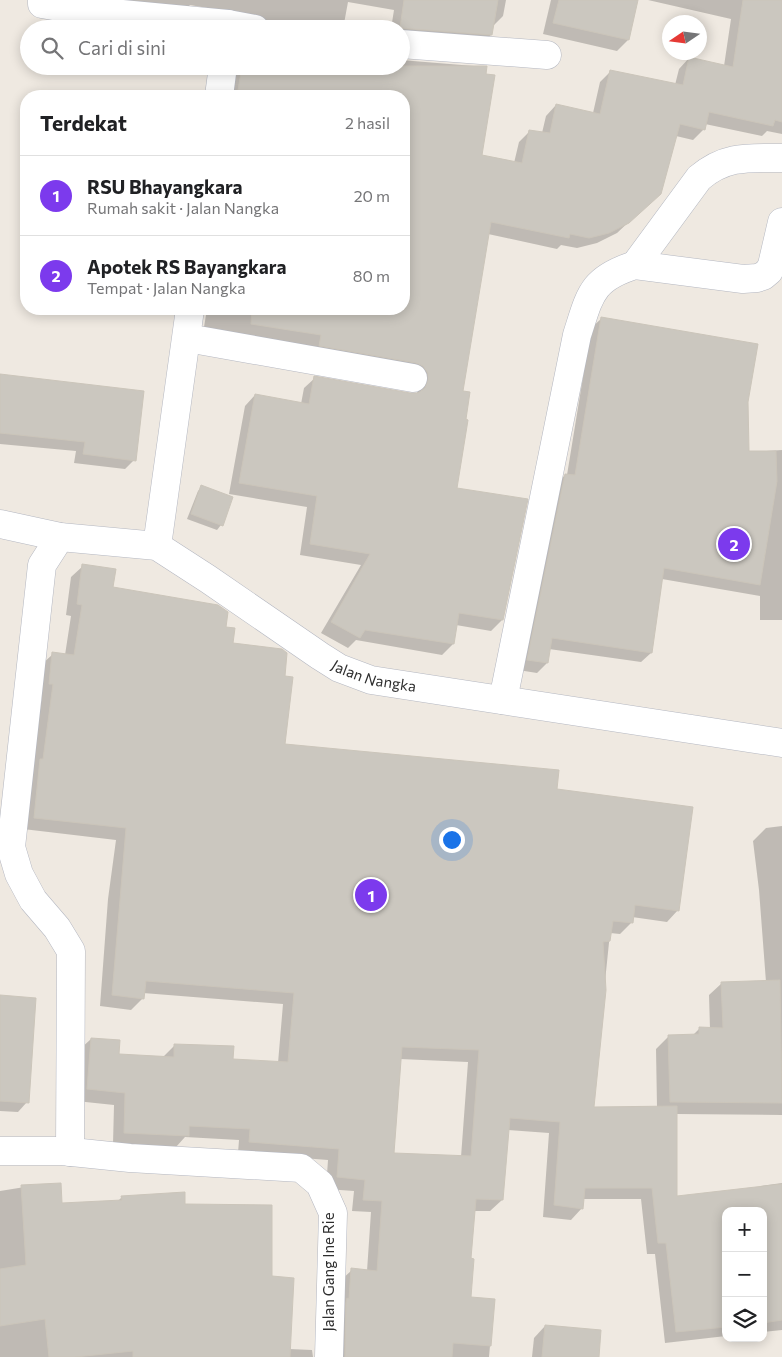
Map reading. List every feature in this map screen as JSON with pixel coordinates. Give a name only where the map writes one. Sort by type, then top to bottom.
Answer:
[{"type":"street","points":[[36,1],[70,8],[175,20]]},
{"type":"street","points":[[410,45],[547,55]]},
{"type":"street","points":[[220,90],[222,75]]},
{"type":"street","points":[[635,265],[699,178],[708,170],[716,165],[730,161],[750,158],[782,158]]},
{"type":"street","points":[[503,700],[580,327],[588,300],[595,287],[622,270],[635,265],[743,279],[764,276],[772,265],[782,222]]},
{"type":"street","points":[[157,546],[189,315]]},
{"type":"street","points":[[187,338],[413,378]]},
{"type":"street","name":"Jalan Nangka","points":[[0,524],[60,536],[157,546],[339,668],[371,680],[782,742]]},
{"type":"street","points":[[0,1151],[70,1152],[70,951],[57,928],[33,900],[20,874],[11,847],[42,565],[60,536]]},
{"type":"street","name":"Jalan Gang Ine Rie","points":[[70,1152],[130,1158],[301,1168],[320,1184],[332,1213],[329,1357]]},
{"type":"building","points":[[404,0],[498,0],[492,35],[410,29],[410,20],[401,20]]},
{"type":"building","points":[[559,0],[638,0],[629,40],[553,23]]},
{"type":"building","points":[[743,0],[782,0],[782,122],[775,120],[773,126],[709,112],[705,130],[680,124],[661,194],[629,223],[609,233],[589,238],[570,234],[569,238],[491,222],[463,391],[470,392],[466,419],[468,420],[457,488],[528,499],[503,620],[459,613],[454,644],[365,630],[360,638],[331,622],[370,554],[310,544],[317,496],[239,483],[255,394],[309,404],[314,376],[418,393],[425,388],[428,373],[423,366],[416,363],[319,346],[321,335],[251,324],[252,315],[410,315],[410,90],[238,90],[240,75],[410,75],[410,66],[487,66],[486,74],[495,75],[482,155],[522,163],[529,130],[550,133],[556,104],[600,114],[610,70],[683,85],[688,60],[702,60],[733,67]]},
{"type":"building","points":[[601,317],[758,344],[748,402],[749,451],[776,451],[777,481],[760,585],[664,568],[652,653],[552,638],[548,663],[527,660],[565,474],[575,475]]},
{"type":"building","points":[[0,374],[144,391],[136,461],[83,454],[85,442],[0,433]]},
{"type":"building","points":[[201,485],[233,497],[223,526],[191,514]]},
{"type":"building","points":[[82,564],[116,569],[113,587],[218,605],[228,612],[226,627],[235,628],[233,643],[282,649],[287,653],[285,676],[293,677],[285,744],[559,770],[557,789],[693,807],[679,911],[635,905],[633,923],[613,921],[610,941],[603,942],[606,990],[594,1107],[677,1106],[677,1196],[782,1184],[782,1320],[767,1322],[767,1207],[722,1207],[722,1327],[676,1332],[666,1243],[658,1243],[652,1188],[585,1188],[583,1209],[554,1205],[560,1122],[510,1118],[503,1200],[476,1199],[471,1258],[474,1259],[471,1297],[495,1299],[491,1346],[453,1343],[452,1357],[345,1357],[346,1303],[347,1298],[349,1299],[351,1268],[377,1271],[382,1201],[363,1200],[365,1180],[337,1177],[339,1149],[249,1142],[250,1129],[189,1126],[189,1136],[124,1133],[125,1093],[87,1089],[91,1038],[120,1040],[119,1054],[174,1057],[174,1044],[234,1046],[233,1059],[288,1062],[294,993],[146,981],[144,999],[112,995],[126,828],[34,818],[40,759],[43,759],[53,684],[49,684],[52,652],[74,655],[82,605],[77,604]],"holes":[[[402,1047],[479,1050],[471,1156],[394,1153]]]},
{"type":"building","points":[[780,980],[782,1103],[670,1102],[668,1035],[699,1034],[699,1027],[723,1028],[721,982]]},
{"type":"building","points":[[0,995],[36,998],[29,1103],[0,1101]]},
{"type":"building","points":[[61,1183],[62,1203],[122,1200],[121,1196],[185,1192],[185,1204],[272,1205],[272,1276],[294,1278],[290,1357],[133,1357],[133,1351],[75,1357],[49,1357],[45,1319],[0,1326],[0,1269],[26,1265],[21,1185]]},
{"type":"building","points":[[545,1325],[601,1330],[599,1357],[542,1357]]},
{"type":"place","name":"Apotek RS Bayangkara","points":[[734,544]]},
{"type":"place","name":"RSU Bhayangkara","points":[[371,895]]}]
